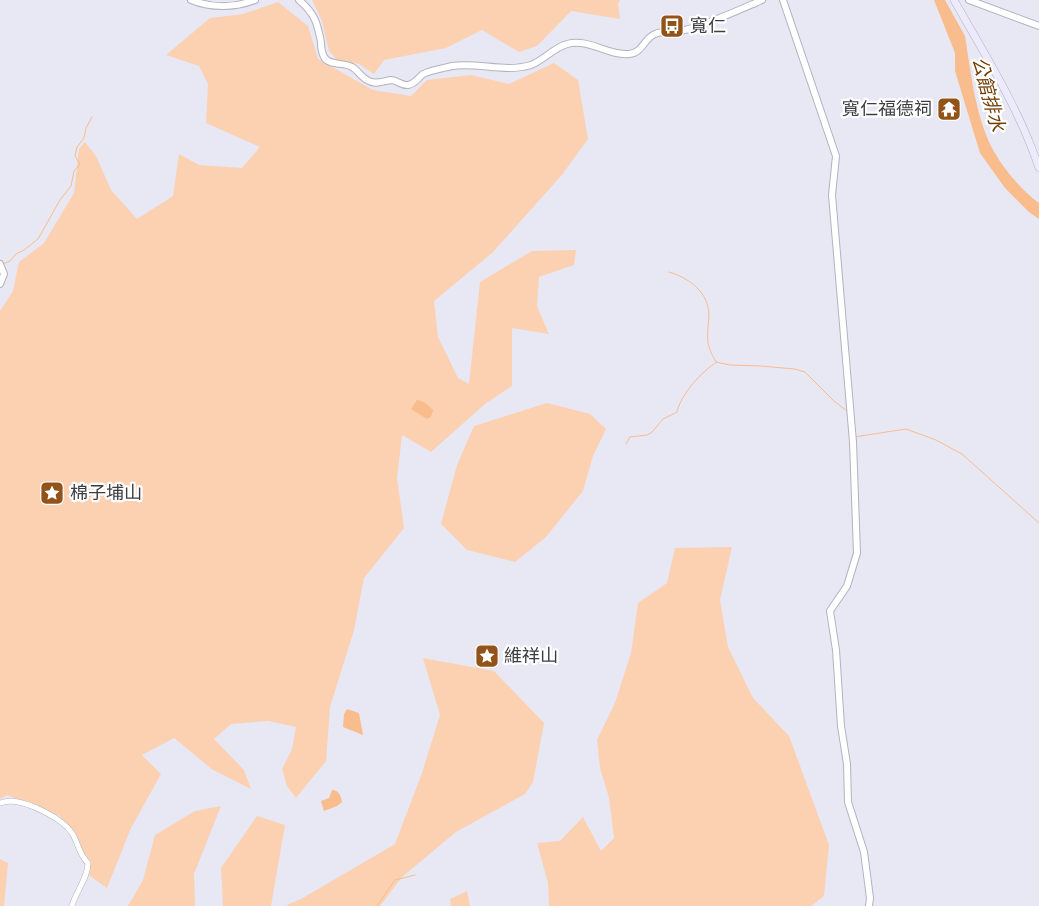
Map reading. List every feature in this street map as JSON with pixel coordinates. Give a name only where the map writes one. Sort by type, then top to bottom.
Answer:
[{"type":"main road","points":[[954,0],[1018,114],[1039,168]]},
{"type":"street","points":[[191,0],[212,6],[231,6],[255,0]]},
{"type":"street","points":[[300,0],[310,10],[317,22],[323,57],[328,61],[351,66],[369,82],[380,83],[392,80],[406,86],[413,84],[424,74],[453,66],[473,64],[492,68],[514,69],[542,60],[555,50],[571,43],[593,45],[629,54],[637,52],[649,37],[657,33],[684,30],[762,0]]},
{"type":"street","points":[[783,0],[836,156],[832,195],[854,462],[857,553],[847,586],[830,611],[836,650],[841,726],[847,764],[848,802],[864,852],[870,898],[869,906]]},
{"type":"street","points":[[969,0],[1039,26]]},
{"type":"street","points":[[0,264],[4,274],[0,284]]},
{"type":"street","points":[[0,803],[10,800],[27,804],[44,812],[64,825],[72,833],[82,857],[88,863],[88,872],[72,906]]},
{"type":"shaded area","points":[[312,0],[620,0],[618,4],[620,19],[571,11],[537,46],[519,52],[482,30],[446,48],[384,60],[374,74],[359,64],[337,60],[329,51],[322,21]]},
{"type":"shaded area","points":[[934,0],[945,0],[965,36],[974,93],[986,135],[1007,171],[1039,203],[1039,219],[1029,212],[1005,188],[980,153],[955,71],[955,53]]},
{"type":"shaded area","points":[[278,2],[308,26],[318,59],[373,90],[411,96],[427,80],[471,75],[509,84],[554,63],[578,80],[588,139],[561,176],[492,253],[434,301],[438,337],[458,378],[469,384],[480,282],[532,251],[576,250],[574,265],[539,277],[537,306],[549,334],[512,328],[512,386],[485,404],[431,452],[402,435],[397,478],[404,528],[364,578],[354,630],[330,707],[326,761],[296,798],[287,786],[282,769],[292,749],[296,727],[268,721],[231,724],[214,739],[244,770],[251,789],[213,770],[174,738],[142,755],[161,774],[131,828],[107,888],[90,876],[60,816],[7,795],[0,799],[0,311],[13,291],[19,262],[44,243],[74,193],[79,149],[85,142],[96,156],[111,190],[137,219],[173,196],[179,154],[199,165],[242,168],[260,147],[206,123],[208,84],[199,66],[166,55],[210,18],[243,14]]},
{"type":"shaded area","points":[[417,400],[430,406],[433,410],[431,417],[427,419],[411,409]]},
{"type":"shaded area","points":[[547,403],[590,414],[606,429],[593,456],[583,491],[546,537],[515,562],[467,550],[441,524],[457,465],[474,426]]},
{"type":"shaded area","points":[[732,547],[720,600],[728,647],[753,698],[789,736],[829,845],[824,896],[811,906],[549,906],[548,883],[537,843],[560,841],[583,817],[601,851],[614,838],[609,798],[600,768],[597,740],[615,703],[631,653],[638,603],[667,583],[675,548]]},
{"type":"shaded area","points":[[423,658],[494,671],[544,723],[533,782],[525,794],[456,832],[402,877],[380,906],[285,906],[301,899],[395,844],[422,773],[440,715]]},
{"type":"shaded area","points":[[347,709],[359,713],[363,735],[343,727],[344,714]]},
{"type":"shaded area","points":[[332,790],[338,792],[342,802],[324,811],[321,801],[329,798]]},
{"type":"shaded area","points":[[221,806],[194,874],[195,906],[128,906],[143,880],[155,835],[195,811]]},
{"type":"shaded area","points":[[257,816],[285,825],[271,906],[223,906],[221,868]]},
{"type":"shaded area","points":[[0,859],[8,863],[4,906],[0,906]]},
{"type":"shaded area","points":[[467,891],[470,906],[451,906],[450,899]]},
{"type":"waterway","points":[[3,264],[10,261],[16,254],[38,239],[60,200],[71,186],[74,171],[80,164],[75,156],[77,147],[84,138],[86,128],[92,117]]},
{"type":"waterway","points":[[669,272],[690,282],[702,293],[706,300],[709,316],[708,343],[716,362],[730,365],[795,369],[805,372],[834,401],[847,411]]},
{"type":"waterway","points":[[626,444],[630,437],[647,435],[663,419],[677,412],[687,391],[705,371],[717,362]]},
{"type":"waterway","points":[[854,437],[906,429],[936,440],[962,454],[1039,523]]},
{"type":"waterway","points":[[377,906],[395,880],[415,875]]},
{"type":"place","name":"寬仁","points":[[672,26]]},
{"type":"place","name":"寬仁福德祠","points":[[949,109]]},
{"type":"place","name":"棉子埔山","points":[[52,493]]},
{"type":"place","name":"維祥山","points":[[487,656]]},
{"type":"water label","name":"公館排水","points":[[989,94]]}]
